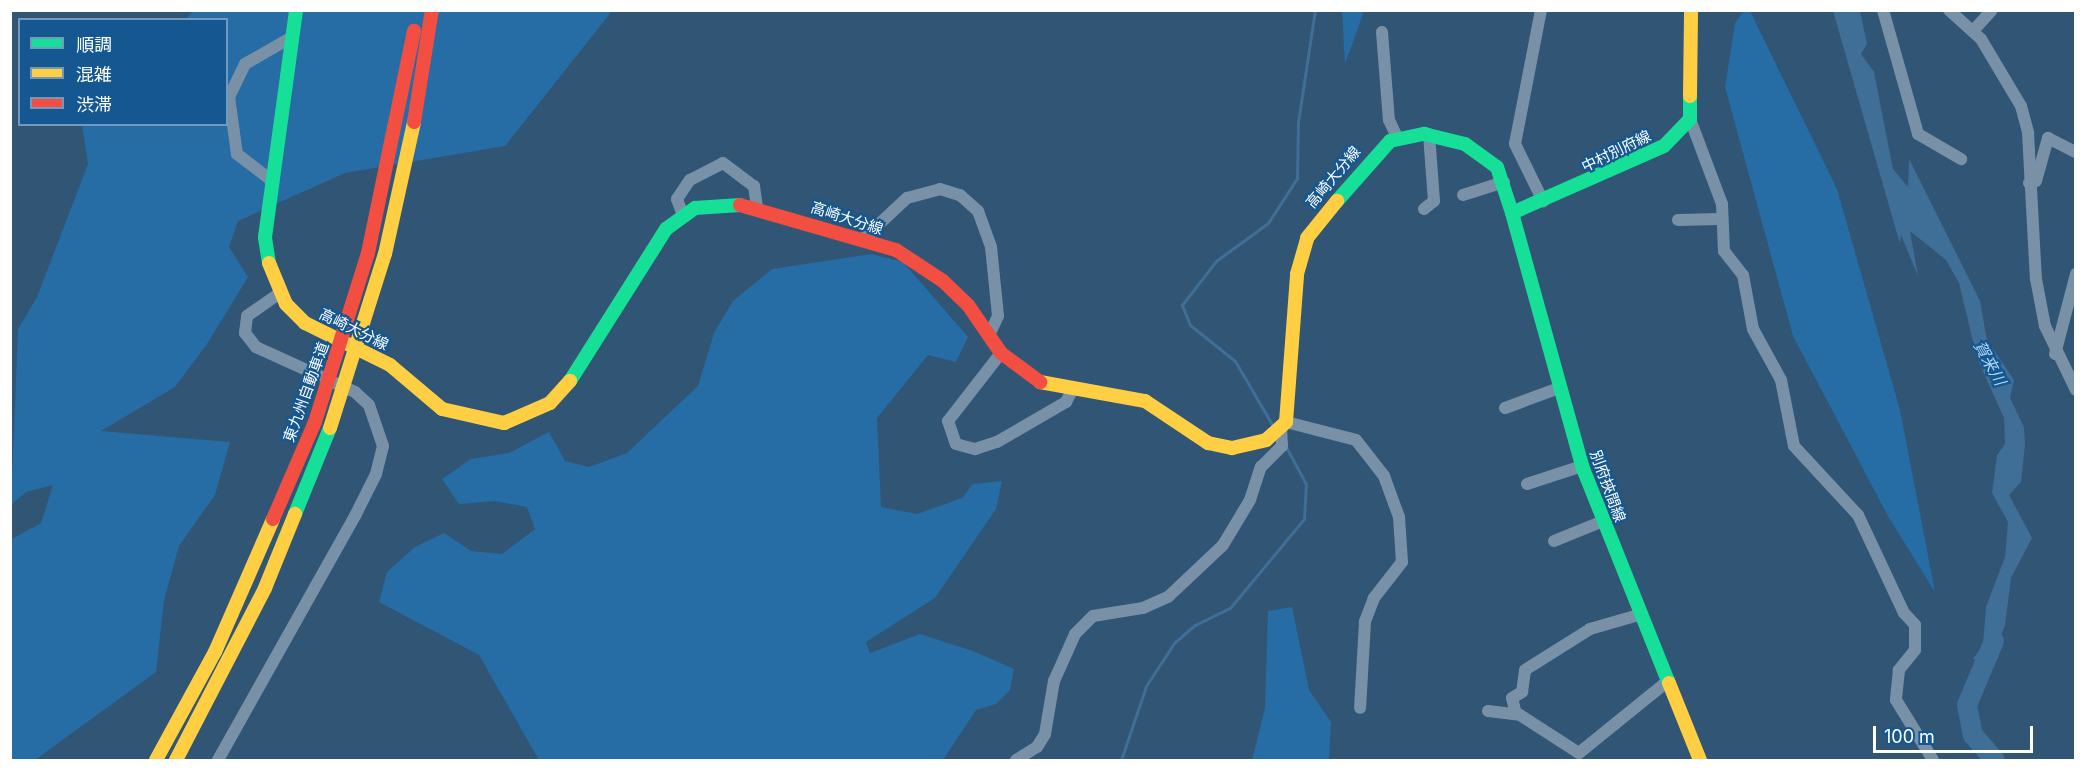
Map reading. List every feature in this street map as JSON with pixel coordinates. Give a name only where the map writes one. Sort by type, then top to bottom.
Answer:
[{"type":"main road","name":"高崎大分線","points":[[296,10],[271,180],[265,246],[279,294],[314,330],[375,356],[442,409],[504,423],[527,416],[564,392],[652,245],[683,214],[718,203],[757,207],[896,250],[943,281],[1001,353],[1044,385],[1071,392],[1145,401],[1208,443],[1232,448],[1254,446],[1283,425],[1297,274],[1307,238],[1359,171],[1398,139]]},
{"type":"main road","name":"東九州自動車道","points":[[156,760],[215,652],[315,422],[368,253],[417,10]]},
{"type":"main road","points":[[176,760],[265,588],[330,428],[385,254],[421,91],[432,10]]},
{"type":"main road","points":[[1690,119],[1691,10]]},
{"type":"main road","name":"中村別府線","points":[[1512,213],[1633,164],[1664,146],[1690,119]]},
{"type":"main road","points":[[1398,139],[1429,135],[1476,149],[1504,182],[1512,213]]},
{"type":"main road","name":"別府挾間線","points":[[1512,213],[1582,466],[1700,760]]},
{"type":"street","points":[[1541,10],[1515,144],[1543,201]]},
{"type":"street","points":[[1883,10],[1918,134],[1961,159]]},
{"type":"street","points":[[1949,10],[1973,31],[2021,106],[2028,133],[2036,279],[2055,354],[2076,390]]},
{"type":"street","points":[[1973,31],[1992,10]]},
{"type":"street","points":[[1382,32],[1389,120],[1398,139]]},
{"type":"street","points":[[271,180],[237,154],[229,97],[245,64],[292,37]]},
{"type":"street","points":[[1690,119],[1722,204],[1719,219],[1724,251],[1748,285],[1753,329],[1781,380],[1794,446],[1858,515],[1904,613],[1916,625],[1915,650],[1899,670],[1896,700],[1933,760]]},
{"type":"street","points":[[1424,208],[1434,201],[1429,135]]},
{"type":"street","points":[[2029,183],[2036,181],[2048,138],[2076,152]]},
{"type":"street","points":[[683,214],[677,199],[685,186],[699,171],[723,163],[735,166],[754,186],[757,207]]},
{"type":"street","points":[[1463,195],[1504,182]]},
{"type":"street","points":[[862,240],[907,198],[940,189],[960,195],[978,211],[991,247],[998,316],[989,336]]},
{"type":"street","points":[[1678,220],[1719,219]]},
{"type":"street","points":[[2055,354],[2076,274]]},
{"type":"street","points":[[218,760],[376,474],[383,446],[369,405],[355,392],[256,346],[245,333],[247,316],[279,294]]},
{"type":"street","points":[[1001,353],[948,421],[956,444],[975,449],[998,442],[1066,402],[1071,392]]},
{"type":"street","points":[[1505,408],[1559,388]]},
{"type":"street","points":[[1016,760],[1037,747],[1044,734],[1054,681],[1075,634],[1093,616],[1143,608],[1168,597],[1223,545],[1250,500],[1261,467],[1282,446],[1283,425],[1356,440],[1384,476],[1399,517],[1402,562],[1374,598],[1365,622],[1360,708]]},
{"type":"street","points":[[1527,484],[1582,466]]},
{"type":"street","points":[[1554,541],[1603,521]]},
{"type":"street","points":[[1516,714],[1512,698],[1522,692],[1525,670],[1581,633],[1642,614]]},
{"type":"street","points":[[1488,711],[1516,714],[1579,753],[1669,680]]},
{"type":"shaded area","points":[[193,11],[612,11],[505,146],[345,173],[238,221],[229,247],[248,277],[207,344],[175,387],[101,431],[230,442],[215,495],[179,546],[164,600],[156,672],[35,760],[11,760],[10,540],[41,523],[53,485],[26,492],[11,505],[18,329],[37,297],[88,164],[82,126],[228,126],[228,18],[187,18]]},
{"type":"shaded area","points":[[1342,11],[1364,11],[1345,64]]},
{"type":"shaded area","points":[[1744,11],[1750,11],[1837,189],[1900,410],[1935,592],[1889,518],[1793,336],[1725,87],[1735,23]]},
{"type":"shaded area","points":[[871,254],[903,262],[968,337],[956,362],[928,355],[877,418],[881,507],[917,514],[962,498],[973,484],[1002,481],[996,509],[935,598],[866,642],[870,653],[920,634],[973,651],[1014,669],[1010,690],[996,704],[976,710],[943,760],[539,760],[479,655],[379,602],[387,572],[415,547],[444,533],[471,551],[502,554],[535,529],[527,507],[495,501],[459,504],[442,479],[471,459],[509,453],[549,432],[565,461],[589,467],[627,453],[698,386],[714,333],[733,301],[772,269]]},
{"type":"shaded area","points":[[1292,607],[1309,690],[1331,722],[1329,760],[1252,760],[1265,708],[1268,611]]},
{"type":"water","points":[[1833,11],[1860,11],[1867,44],[1861,54],[1874,72],[1893,169],[1908,187],[1909,159],[1980,301],[1987,340],[2014,380],[2010,398],[2024,427],[2025,445],[2021,482],[2009,495],[2032,538],[2011,578],[2005,625],[1990,666],[1973,659],[1983,645],[1986,607],[2005,557],[2008,522],[1992,493],[1997,455],[2005,444],[2004,418],[1977,358],[1959,283],[1946,260],[1910,231],[1918,276],[1901,235],[1900,244]]},
{"type":"waterway","points":[[1273,426],[1235,361],[1190,325],[1182,305],[1216,261],[1268,223],[1297,178],[1298,122],[1315,10]]},
{"type":"waterway","points":[[1121,760],[1146,686],[1174,643],[1195,625],[1230,608],[1304,519],[1306,484],[1286,447]]},
{"type":"waterway","name":"賀来川","points":[[1994,641],[1967,705],[1973,735],[1995,760]]},
{"type":"traffic: fast","points":[[269,263],[265,237],[296,10]]},
{"type":"traffic: fast","points":[[1337,201],[1390,141],[1424,134],[1465,144],[1497,167],[1512,213],[1664,146],[1690,119],[1690,96]]},
{"type":"traffic: fast","points":[[570,381],[666,229],[695,208],[740,205]]},
{"type":"traffic: fast","points":[[1512,213],[1582,466],[1669,683]]},
{"type":"traffic: fast","points":[[295,514],[330,428]]},
{"type":"traffic: slow","points":[[1690,96],[1691,10]]},
{"type":"traffic: slow","points":[[330,428],[385,254],[414,122]]},
{"type":"traffic: slow","points":[[1040,382],[1145,401],[1208,443],[1232,448],[1266,440],[1286,422],[1297,274],[1307,238],[1337,201]]},
{"type":"traffic: slow","points":[[269,263],[286,304],[305,323],[390,365],[442,409],[504,423],[550,403],[570,381]]},
{"type":"traffic: slow","points":[[176,760],[265,588],[295,514]]},
{"type":"traffic: slow","points":[[156,760],[215,652],[273,519]]},
{"type":"traffic: slow","points":[[1669,683],[1700,760]]},
{"type":"traffic: jam","points":[[414,122],[432,10]]},
{"type":"traffic: jam","points":[[315,422],[368,253],[414,31]]},
{"type":"traffic: jam","points":[[740,205],[896,250],[943,281],[968,305],[1001,353],[1040,382]]},
{"type":"traffic: jam","points":[[273,519],[315,422]]}]
